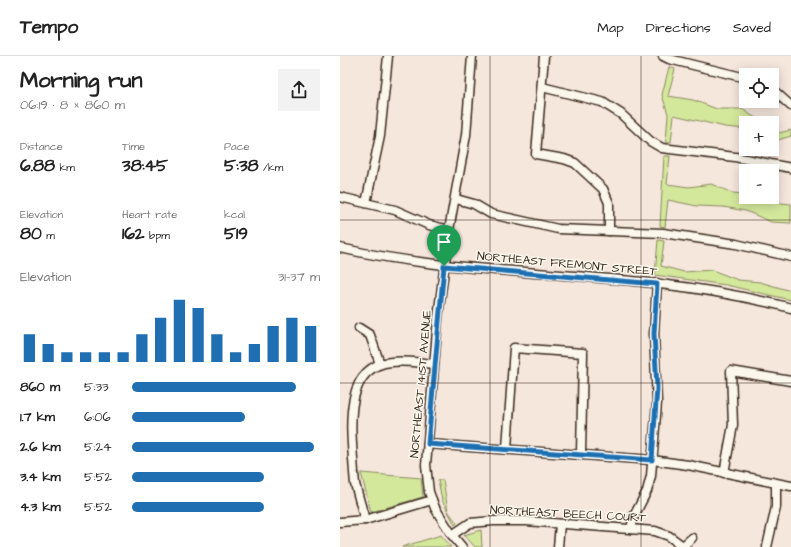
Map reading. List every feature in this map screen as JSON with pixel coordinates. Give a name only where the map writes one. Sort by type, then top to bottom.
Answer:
[{"type":"street","points":[[366,203],[380,136],[388,56]]},
{"type":"street","name":"NORTHEAST 141ST AVENUE","points":[[462,547],[439,516],[432,500],[427,472],[434,364],[444,266],[466,135],[472,56]]},
{"type":"street","points":[[544,56],[536,154],[575,163],[603,189],[609,203],[609,231]]},
{"type":"street","points":[[662,56],[739,76]]},
{"type":"street","points":[[542,86],[596,100],[609,106],[650,141],[662,148],[735,157],[791,168]]},
{"type":"street","points":[[779,95],[791,106]]},
{"type":"street","points":[[340,197],[395,210],[429,225],[449,230]]},
{"type":"street","points":[[456,199],[474,204],[486,213],[558,229],[644,231],[736,244],[791,257]]},
{"type":"street","name":"NORTHEAST FREMONT STREET","points":[[340,248],[381,257],[444,266],[657,284],[721,293],[791,308]]},
{"type":"street","points":[[631,529],[634,516],[647,491],[652,460],[657,388],[654,334],[657,284]]},
{"type":"street","points":[[359,328],[370,335],[380,364]]},
{"type":"street","points":[[507,448],[514,348],[583,353],[580,454]]},
{"type":"street","points":[[366,520],[355,484],[351,404],[355,389],[362,377],[370,369],[380,364],[404,361],[434,364]]},
{"type":"street","points":[[724,473],[733,425],[731,372],[791,382]]},
{"type":"street","points":[[428,444],[507,448],[652,460],[791,486]]},
{"type":"street","points":[[767,547],[776,507],[776,484]]},
{"type":"street","points":[[340,522],[366,520],[432,500]]},
{"type":"street","name":"NORTHEAST BEECH COURT","points":[[452,535],[462,526],[478,522],[518,521],[631,529],[662,533],[683,547]]},
{"type":"street","points":[[558,547],[560,524]]},
{"type":"street","points":[[683,547],[692,538]]},
{"type":"green space","points":[[669,67],[675,69],[668,96],[693,100],[717,109],[742,109],[752,116],[739,116],[739,128],[725,127],[674,115],[671,142],[666,142],[668,114],[662,95]]},
{"type":"green space","points":[[791,130],[791,136],[779,140],[779,133]]},
{"type":"green space","points":[[664,156],[670,156],[667,184],[689,187],[711,184],[732,193],[739,194],[739,204],[779,204],[779,202],[791,204],[791,223],[771,222],[746,211],[723,207],[697,206],[668,200],[665,227],[660,226]]},
{"type":"green space","points":[[658,240],[664,241],[661,266],[684,272],[712,270],[738,280],[760,282],[791,291],[791,300],[726,285],[655,275]]},
{"type":"green space","points":[[361,473],[421,478],[423,497],[371,512]]},
{"type":"green space","points":[[438,480],[443,480],[448,511],[457,523],[455,525],[442,500]]},
{"type":"green space","points":[[481,530],[482,547],[475,547],[464,535]]},
{"type":"green space","points":[[441,535],[451,547],[402,547]]},
{"type":"route","points":[[444,266],[657,284],[654,347],[657,372],[657,402],[652,460],[507,448],[428,444],[438,318],[444,266]]}]
